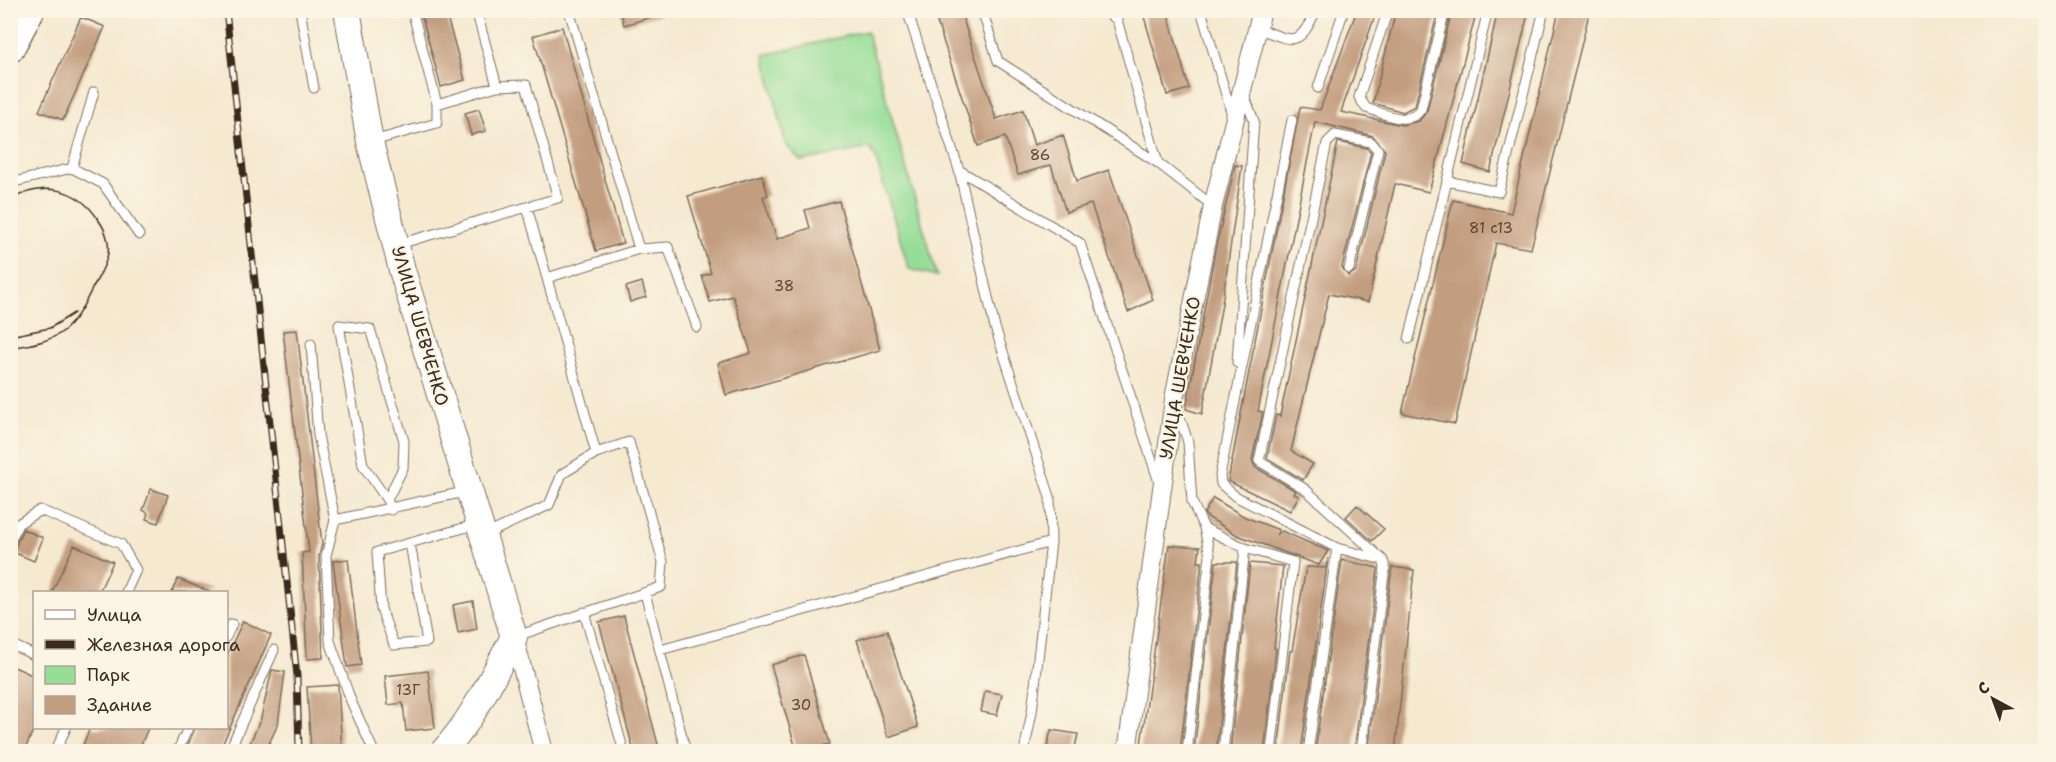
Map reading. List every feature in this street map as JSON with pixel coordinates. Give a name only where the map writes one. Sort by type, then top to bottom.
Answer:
[{"type":"main road","points":[[10,48],[30,10]]},
{"type":"street","name":"УЛИЦА ШЕВЧЕНКО","points":[[347,10],[370,142],[396,244],[468,491],[514,637],[544,752]]},
{"type":"street","name":"УЛИЦА ШЕВЧЕНКО","points":[[1127,752],[1174,399],[1213,206],[1233,118],[1244,92],[1260,19]]},
{"type":"street","points":[[443,752],[465,722],[514,637]]},
{"type":"lane","points":[[300,10],[314,88]]},
{"type":"lane","points":[[370,142],[437,123],[437,104],[412,10]]},
{"type":"lane","points":[[476,10],[497,86]]},
{"type":"lane","points":[[569,10],[639,249]]},
{"type":"lane","points":[[907,10],[959,170],[993,324],[1050,496],[1051,542],[1032,712],[1024,752]]},
{"type":"lane","points":[[982,10],[998,61],[1158,163],[1213,206]]},
{"type":"lane","points":[[1104,10],[1116,20],[1158,163]]},
{"type":"lane","points":[[1202,10],[1233,118]]},
{"type":"lane","points":[[1260,19],[1281,38],[1296,39],[1306,32],[1316,10]]},
{"type":"lane","points":[[1318,88],[1344,10]]},
{"type":"lane","points":[[1388,10],[1359,97],[1365,108],[1405,119],[1416,115],[1421,109],[1445,10]]},
{"type":"lane","points":[[1408,339],[1488,10]]},
{"type":"lane","points":[[1447,181],[1499,192],[1544,10]]},
{"type":"lane","points":[[396,244],[558,198],[526,85],[497,86],[437,104]]},
{"type":"lane","points":[[72,168],[93,92]]},
{"type":"lane","points":[[1236,395],[1254,121],[1244,92]]},
{"type":"lane","points":[[1292,120],[1220,474],[1221,484],[1235,496],[1337,548],[1383,560]]},
{"type":"lane","points":[[1349,269],[1378,150],[1371,142],[1335,135],[1327,143],[1258,461],[1305,489],[1383,560],[1385,567],[1361,752]]},
{"type":"lane","points":[[10,183],[72,168],[103,184],[139,235]]},
{"type":"lane","points":[[959,170],[1080,243],[1161,490]]},
{"type":"lane","points":[[527,207],[596,453]]},
{"type":"lane","points":[[547,279],[639,249],[668,247],[696,327]]},
{"type":"lane","points":[[339,325],[370,329],[404,441],[403,468],[389,505],[363,465],[339,325]]},
{"type":"lane","points":[[311,344],[318,435],[335,520],[326,556],[330,641],[351,701],[374,752]]},
{"type":"lane","points":[[1174,399],[1188,442],[1192,502],[1204,528],[1210,555],[1187,752]]},
{"type":"lane","points":[[410,543],[427,642],[394,645],[381,609],[377,552],[410,543],[480,530],[549,505],[562,474],[596,453],[629,442],[663,562],[661,587],[514,637]]},
{"type":"lane","points":[[335,520],[389,505],[468,491]]},
{"type":"lane","points":[[10,542],[18,524],[40,510],[122,544],[136,570],[126,591]]},
{"type":"lane","points":[[1204,528],[1245,548],[1293,562],[1271,752]]},
{"type":"lane","points":[[660,650],[1051,542]]},
{"type":"lane","points":[[1223,752],[1245,548]]},
{"type":"lane","points":[[1308,752],[1337,548]]},
{"type":"lane","points":[[645,593],[686,752]]},
{"type":"lane","points":[[584,612],[624,752]]},
{"type":"lane","points":[[228,633],[232,624]]},
{"type":"lane","points":[[10,644],[33,655]]},
{"type":"lane","points":[[229,752],[274,650]]},
{"type":"lane","points":[[55,752],[66,729]]},
{"type":"lane","points":[[177,752],[188,729]]},
{"type":"green space","points":[[867,31],[937,276],[909,269],[875,156],[870,148],[801,161],[786,145],[764,55]]},
{"type":"building","points":[[420,10],[445,10],[465,80],[441,87]]},
{"type":"building","points":[[620,10],[662,10],[662,14],[624,25]]},
{"type":"building","points":[[933,10],[960,10],[996,119],[1023,110],[1034,145],[1063,135],[1077,181],[1109,170],[1153,300],[1128,312],[1091,204],[1066,212],[1051,165],[1018,175],[1005,137],[978,146]]},
{"type":"building","points":[[1142,10],[1167,10],[1189,89],[1167,95]]},
{"type":"building","points":[[1357,10],[1377,10],[1341,112],[1402,125],[1419,121],[1427,111],[1452,10],[1477,10],[1429,192],[1395,184],[1368,302],[1329,294],[1291,451],[1313,464],[1303,480],[1267,458],[1276,415],[1280,416],[1338,142],[1367,148],[1371,152],[1342,267],[1348,276],[1356,271],[1385,151],[1373,136],[1315,122],[1258,411],[1263,412],[1252,460],[1255,467],[1296,491],[1294,494],[1299,496],[1290,511],[1228,481],[1300,107],[1320,110]]},
{"type":"building","points":[[1396,10],[1438,10],[1415,106],[1403,112],[1373,103]]},
{"type":"building","points":[[1498,10],[1529,10],[1490,172],[1463,164]]},
{"type":"building","points":[[1559,10],[1590,10],[1531,249],[1496,243],[1455,424],[1402,413],[1453,200],[1511,213]]},
{"type":"building","points":[[81,17],[105,27],[63,120],[39,111]]},
{"type":"building","points":[[562,27],[623,243],[596,251],[533,36]]},
{"type":"building","points":[[479,109],[486,131],[471,135],[465,113]]},
{"type":"building","points":[[1235,165],[1242,166],[1222,304],[1202,414],[1186,409],[1215,251]]},
{"type":"building","points":[[762,175],[768,195],[763,197],[777,239],[810,228],[805,210],[839,201],[880,350],[726,395],[718,363],[751,353],[733,296],[710,302],[702,276],[711,273],[688,196]]},
{"type":"building","points":[[642,282],[646,297],[630,302],[626,287]]},
{"type":"building","points":[[297,330],[322,544],[319,556],[323,658],[307,659],[302,553],[309,552],[283,331]]},
{"type":"building","points":[[151,489],[168,495],[158,523],[146,519],[148,513],[143,510]]},
{"type":"building","points":[[1213,498],[1245,517],[1279,530],[1276,535],[1282,531],[1328,551],[1319,565],[1237,535],[1204,513]]},
{"type":"building","points":[[1357,505],[1384,529],[1372,541],[1346,517]]},
{"type":"building","points":[[23,529],[43,538],[34,561],[13,552]]},
{"type":"building","points":[[74,545],[113,562],[99,591],[52,591]]},
{"type":"building","points":[[1169,545],[1200,547],[1198,562],[1202,562],[1180,752],[1140,752]]},
{"type":"building","points":[[1328,558],[1301,752],[1278,752],[1290,651],[1292,651],[1306,567],[1326,568]]},
{"type":"building","points":[[348,559],[361,665],[347,667],[333,561]]},
{"type":"building","points":[[1342,560],[1378,568],[1354,752],[1315,752]]},
{"type":"building","points":[[1216,562],[1237,562],[1216,752],[1194,752]]},
{"type":"building","points":[[1250,563],[1283,566],[1274,648],[1276,649],[1264,752],[1230,752]]},
{"type":"building","points":[[1392,567],[1414,570],[1395,752],[1368,752]]},
{"type":"building","points":[[178,579],[208,591],[172,591]]},
{"type":"building","points":[[473,601],[477,629],[458,633],[453,605]]},
{"type":"building","points":[[624,616],[660,752],[634,752],[599,622]]},
{"type":"building","points":[[243,621],[271,635],[219,752],[185,752],[195,729],[228,729],[228,653]]},
{"type":"building","points":[[887,631],[918,727],[888,737],[857,640]]},
{"type":"building","points":[[804,655],[830,744],[797,752],[771,665]]},
{"type":"building","points":[[10,665],[33,676],[34,729],[24,752],[10,752]]},
{"type":"building","points":[[272,670],[285,672],[278,724],[265,752],[246,752],[261,718]]},
{"type":"building","points":[[428,671],[435,728],[406,731],[403,703],[388,705],[385,676]]},
{"type":"building","points":[[338,685],[342,752],[311,752],[307,687]]},
{"type":"building","points":[[985,691],[1002,694],[997,715],[981,712]]},
{"type":"building","points":[[90,729],[148,729],[138,752],[80,752]]},
{"type":"building","points":[[1051,730],[1078,734],[1074,752],[1046,752]]},
{"type":"tram line","points":[[10,200],[34,190],[58,190],[69,194],[90,208],[103,227],[108,244],[107,258],[102,271],[78,315],[70,324],[62,332],[42,342],[10,348]]},
{"type":"tram line","points":[[10,336],[50,328],[74,313]]},
{"type":"railway","points":[[226,10],[297,676],[299,752]]}]
